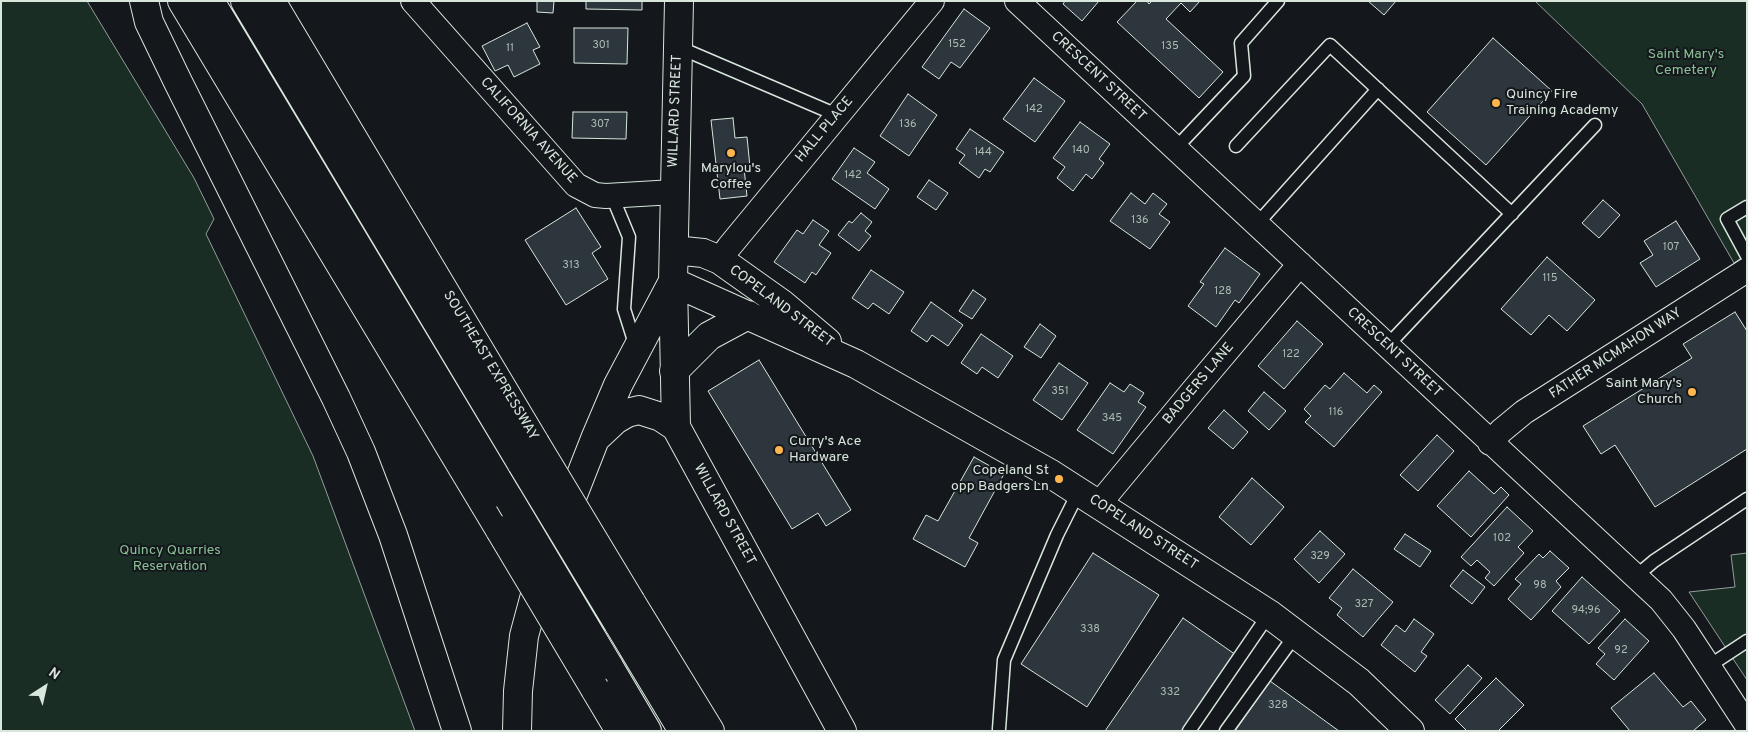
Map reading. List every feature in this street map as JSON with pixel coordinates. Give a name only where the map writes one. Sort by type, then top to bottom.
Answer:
[{"type":"main road","points":[[144,1],[150,22],[178,82],[336,398],[361,452],[393,535],[457,731]]},
{"type":"main road","points":[[182,1],[620,731]]},
{"type":"main road","points":[[210,1],[647,731]]},
{"type":"main road","points":[[245,1],[529,454]]},
{"type":"main road","name":"SOUTHEAST EXPRESSWAY","points":[[271,1],[529,454],[625,612],[710,731]]},
{"type":"main road","name":"WILLARD STREET","points":[[679,1],[673,282],[676,427],[842,731]]},
{"type":"main road","name":"COPELAND STREET","points":[[674,250],[703,253],[720,260],[782,304],[856,364]]},
{"type":"main road","name":"WILLARD STREET","points":[[517,731],[520,664],[530,610],[547,561],[618,385],[673,282]]},
{"type":"main road","name":"COPELAND STREET","points":[[673,282],[856,364],[1004,446],[1089,498],[1269,614],[1358,682],[1410,731]]},
{"type":"main road","points":[[674,371],[709,336],[748,315]]},
{"type":"main road","points":[[595,439],[615,420],[627,413],[639,410],[661,417],[676,427]]},
{"type":"main road","points":[[625,612],[683,731]]},
{"type":"street","name":"CALIFORNIA AVENUE","points":[[412,1],[576,185],[595,195],[612,196],[674,192]]},
{"type":"street","name":"HALL PLACE","points":[[720,260],[932,1]]},
{"type":"street","name":"CRESCENT STREET","points":[[1017,1],[1490,443],[1661,600],[1674,615],[1747,725]]},
{"type":"street","name":"BADGERS LANE","points":[[1089,498],[1192,392],[1300,264]]},
{"type":"street","name":"FATHER MCMAHON WAY","points":[[1490,443],[1524,412],[1747,270]]},
{"type":"lane","points":[[1175,149],[1244,76],[1241,43],[1278,1]]},
{"type":"lane","points":[[1236,146],[1330,45],[1512,214]]},
{"type":"lane","points":[[678,48],[838,115]]},
{"type":"lane","points":[[1257,224],[1378,89]]},
{"type":"lane","points":[[1388,346],[1595,125]]},
{"type":"lane","points":[[612,196],[629,237],[624,309],[636,349]]},
{"type":"lane","points":[[1747,206],[1727,219],[1747,256]]},
{"type":"lane","points":[[999,729],[1004,660],[1056,534],[1089,498]]},
{"type":"lane","points":[[1635,577],[1654,560],[1747,499]]},
{"type":"lane","points":[[1189,731],[1269,614]]},
{"type":"lane","points":[[1226,731],[1296,634]]},
{"type":"lane","points":[[1708,666],[1747,641]]},
{"type":"green space","name":"Quincy Quarries Reservation","points":[[1,1],[87,1],[194,178],[214,219],[206,234],[313,456],[415,731],[1,731]]},
{"type":"green space","name":"Saint Mary's Cemetery","points":[[1535,1],[1747,1],[1747,254],[1734,263],[1642,104]]},
{"type":"green space","points":[[1747,553],[1747,680],[1689,592],[1735,587],[1731,555]]},
{"type":"building","points":[[537,1],[554,1],[553,13],[537,12]]},
{"type":"building","points":[[586,1],[642,1],[642,10],[586,9]]},
{"type":"building","points":[[1065,1],[1099,1],[1082,21],[1063,4]]},
{"type":"building","points":[[1137,1],[1147,1],[1149,4],[1152,1],[1200,1],[1190,12],[1181,3],[1166,19],[1223,72],[1199,98],[1117,22]]},
{"type":"building","points":[[1368,1],[1396,1],[1384,15]]},
{"type":"building","points":[[964,9],[990,28],[960,68],[951,62],[939,79],[922,67]]},
{"type":"building","points":[[527,23],[540,47],[533,50],[540,64],[514,77],[508,65],[495,71],[482,46]]},
{"type":"building","points":[[574,28],[628,28],[627,64],[574,63]]},
{"type":"building","points":[[1493,38],[1552,91],[1486,165],[1427,112]]},
{"type":"building","points":[[1034,78],[1065,101],[1035,142],[1003,119]]},
{"type":"building","points":[[908,94],[937,115],[909,156],[880,136]]},
{"type":"building","points":[[573,112],[627,112],[626,139],[572,138]]},
{"type":"building","name":"Marylou's Coffee","points":[[733,118],[735,138],[747,137],[750,167],[744,168],[747,196],[720,199],[711,120]]},
{"type":"building","points":[[1080,122],[1110,144],[1099,159],[1104,163],[1092,179],[1086,174],[1073,191],[1057,178],[1065,167],[1053,158]]},
{"type":"building","points":[[970,129],[1004,152],[990,172],[985,169],[979,178],[959,163],[965,155],[956,149]]},
{"type":"building","points":[[854,148],[875,162],[867,173],[889,189],[875,209],[832,179]]},
{"type":"building","points":[[929,180],[948,193],[936,210],[917,197]]},
{"type":"building","points":[[1131,193],[1145,204],[1153,193],[1167,204],[1159,214],[1170,222],[1150,249],[1110,221]]},
{"type":"building","points":[[1603,200],[1620,215],[1599,238],[1582,223]]},
{"type":"building","points":[[576,208],[601,247],[592,253],[608,279],[566,305],[525,240]]},
{"type":"building","points":[[861,213],[872,222],[865,231],[871,236],[859,251],[838,235],[849,221],[852,223]]},
{"type":"building","points":[[813,220],[829,231],[819,245],[831,253],[816,275],[812,272],[805,283],[774,262],[797,230],[803,234]]},
{"type":"building","points":[[1676,221],[1700,259],[1656,287],[1640,263],[1653,255],[1644,241]]},
{"type":"building","points":[[1225,248],[1260,274],[1239,303],[1235,300],[1216,327],[1188,306],[1204,284],[1200,282]]},
{"type":"building","points":[[1547,257],[1595,300],[1567,331],[1549,315],[1531,335],[1501,309]]},
{"type":"building","points":[[871,270],[904,292],[889,314],[873,303],[868,309],[852,298]]},
{"type":"building","points":[[973,290],[986,299],[972,319],[959,311]]},
{"type":"building","points":[[931,302],[963,325],[948,346],[932,335],[927,342],[911,331]]},
{"type":"building","name":"Saint Mary's Church","points":[[1735,312],[1747,331],[1747,449],[1655,507],[1615,445],[1601,454],[1583,426],[1692,358],[1683,344]]},
{"type":"building","points":[[1297,321],[1323,344],[1284,389],[1258,366]]},
{"type":"building","points":[[1040,324],[1056,336],[1041,358],[1024,347]]},
{"type":"building","points":[[981,334],[1013,356],[998,378],[982,367],[977,374],[961,363]]},
{"type":"building","name":"Curry's Ace Hardware","points":[[759,360],[851,510],[826,526],[818,513],[792,529],[708,391]]},
{"type":"building","points":[[1059,363],[1088,383],[1062,420],[1033,400]]},
{"type":"building","points":[[1344,373],[1367,393],[1374,385],[1382,392],[1334,447],[1305,422],[1311,416],[1304,409],[1325,385],[1330,389]]},
{"type":"building","points":[[1110,383],[1124,392],[1130,384],[1144,393],[1138,402],[1146,407],[1113,454],[1077,430]]},
{"type":"building","points":[[1264,392],[1286,411],[1269,430],[1248,411]]},
{"type":"building","points":[[1224,410],[1248,432],[1233,449],[1208,428]]},
{"type":"building","points":[[1437,435],[1454,451],[1418,491],[1400,475]]},
{"type":"building","points":[[974,457],[1004,474],[969,538],[978,543],[965,567],[913,539],[926,515],[938,521]]},
{"type":"building","points":[[1469,471],[1494,494],[1501,487],[1509,495],[1471,537],[1437,506]]},
{"type":"building","points":[[1252,478],[1284,507],[1251,545],[1219,517]]},
{"type":"building","points":[[1507,507],[1533,531],[1518,547],[1524,553],[1494,586],[1485,578],[1490,572],[1477,560],[1471,566],[1461,557]]},
{"type":"building","points":[[1320,531],[1345,554],[1319,583],[1294,559]]},
{"type":"building","points":[[1405,534],[1431,551],[1420,567],[1394,549]]},
{"type":"building","points":[[1550,551],[1569,568],[1556,581],[1561,587],[1531,620],[1508,599],[1521,584],[1515,579],[1539,554],[1543,558]]},
{"type":"building","points":[[1093,553],[1159,595],[1087,707],[1021,664]]},
{"type":"building","points":[[1353,569],[1393,602],[1363,637],[1337,615],[1342,608],[1329,598]]},
{"type":"building","points":[[1463,570],[1485,587],[1472,604],[1450,586]]},
{"type":"building","points":[[1582,577],[1620,611],[1589,644],[1552,611]]},
{"type":"building","points":[[1183,618],[1236,655],[1183,731],[1105,731]]},
{"type":"building","points":[[1414,619],[1434,634],[1421,652],[1427,656],[1415,672],[1381,645],[1396,625],[1405,632]]},
{"type":"building","points":[[1625,619],[1649,641],[1614,680],[1596,664],[1605,654],[1598,648]]},
{"type":"building","points":[[1468,665],[1482,678],[1450,714],[1435,700]]},
{"type":"building","points":[[1654,673],[1683,707],[1691,701],[1706,720],[1693,731],[1630,731],[1611,708]]},
{"type":"building","points":[[1496,678],[1524,705],[1498,731],[1467,731],[1455,719]]},
{"type":"building","points":[[1270,681],[1339,731],[1235,731]]},
{"type":"place","name":"Quincy Fire Training Academy","points":[[1496,103]]},
{"type":"place","name":"Marylou's Coffee","points":[[731,153]]},
{"type":"place","name":"Saint Mary's Church","points":[[1692,392]]},
{"type":"place","name":"Curry's Ace Hardware","points":[[779,450]]},
{"type":"place","name":"Copeland St opp Badgers Ln","points":[[1059,479]]}]
